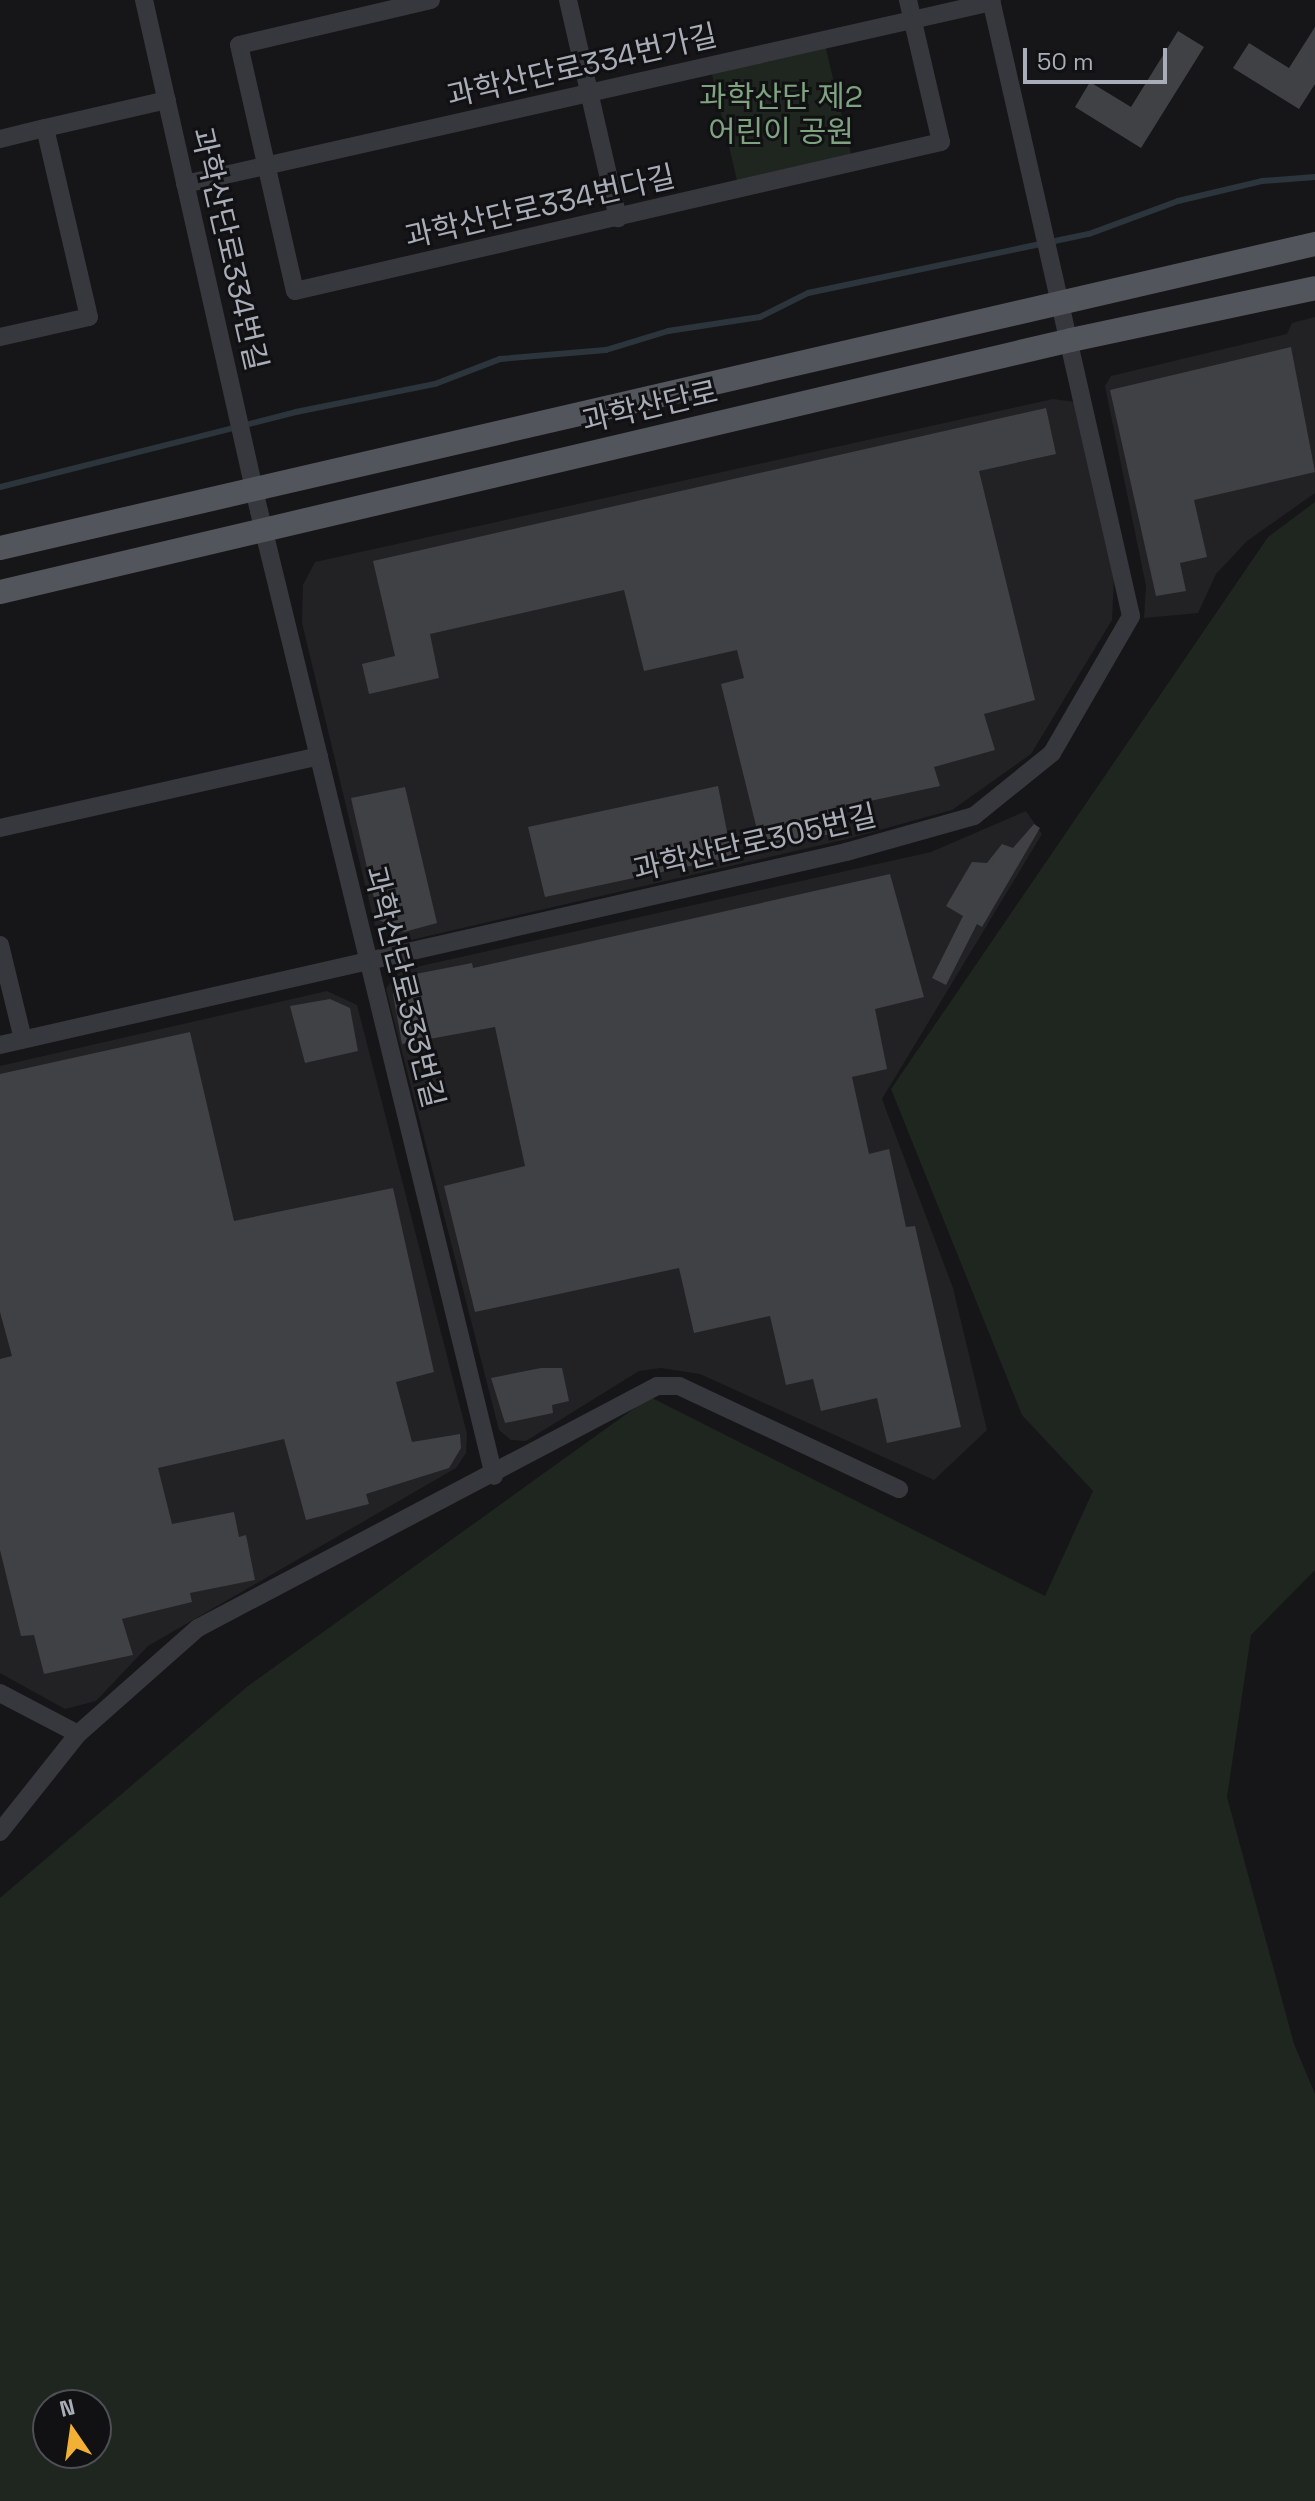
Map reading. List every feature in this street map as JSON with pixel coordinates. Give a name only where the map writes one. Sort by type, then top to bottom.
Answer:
[{"type":"main road","name":"과학산단로","points":[[0,592],[259,511],[1066,321],[1315,244]]},
{"type":"main road","name":"과학산단로","points":[[0,548],[259,511],[1066,321],[1315,288]]},
{"type":"street","name":"과학산단로334번길","points":[[144,0],[259,511]]},
{"type":"street","points":[[266,166],[239,45],[431,0]]},
{"type":"street","points":[[568,0],[618,218]]},
{"type":"street","points":[[908,0],[913,20]]},
{"type":"street","name":"과학산단로334번가길","points":[[185,184],[992,1]]},
{"type":"street","name":"과학산단로305번길","points":[[0,1045],[846,852],[974,816],[1052,753],[1131,616],[992,1]]},
{"type":"street","name":"과학산단로334번다길","points":[[266,166],[295,291],[941,142],[913,20]]},
{"type":"street","points":[[0,139],[167,100]]},
{"type":"street","points":[[0,337],[89,317],[45,128]]},
{"type":"street","name":"과학산단로333번길","points":[[259,511],[494,1476]]},
{"type":"street","points":[[0,828],[319,756]]},
{"type":"street","points":[[0,945],[23,1039]]},
{"type":"street","points":[[0,1832],[78,1734],[198,1628],[494,1476],[657,1386],[679,1386],[899,1489]]},
{"type":"street","points":[[0,1693],[78,1734]]},
{"type":"shaded area","points":[[1315,317],[1315,493],[1247,541],[1216,574],[1198,613],[1144,618],[1146,586],[1105,386],[1111,376],[1287,334],[1292,323]]},
{"type":"shaded area","points":[[1053,399],[1075,402],[1114,578],[1112,620],[1031,754],[952,810],[847,839],[411,940],[375,926],[302,623],[303,585],[315,562]]},
{"type":"shaded area","points":[[1026,811],[1042,834],[882,1099],[953,1288],[987,1430],[934,1480],[700,1374],[661,1368],[639,1371],[526,1441],[511,1440],[499,1430],[386,989],[395,976],[403,970],[931,852]]},
{"type":"shaded area","points":[[327,991],[357,1005],[467,1434],[466,1453],[456,1468],[148,1646],[96,1701],[65,1709],[0,1673],[0,1066]]},
{"type":"green space","name":"과학산단 제2 어린이 공원","points":[[824,40],[853,163],[739,189],[710,66]]},
{"type":"green space","points":[[1315,502],[1315,1570],[1251,1635],[1227,1797],[1294,2044],[1315,2094],[1315,2501],[0,2501],[0,1898],[248,1686],[650,1397],[1045,1596],[1093,1491],[1022,1415],[891,1089],[1268,537]]},
{"type":"building","points":[[1315,27],[1315,84],[1299,109],[1233,68],[1249,43],[1289,68]]},
{"type":"building","points":[[1178,31],[1204,47],[1141,148],[1075,107],[1090,82],[1131,107]]},
{"type":"building","points":[[1291,347],[1315,472],[1194,500],[1207,557],[1180,563],[1186,591],[1156,596],[1110,390]]},
{"type":"building","points":[[1046,408],[1056,454],[979,471],[1035,700],[984,714],[995,750],[934,767],[940,786],[828,810],[834,833],[762,850],[721,684],[744,678],[737,650],[644,671],[624,590],[430,634],[439,678],[369,694],[362,664],[395,656],[373,561]]},
{"type":"building","points":[[718,786],[732,857],[545,897],[528,827]]},
{"type":"building","points":[[405,787],[437,923],[404,932],[379,920],[351,798]]},
{"type":"building","points":[[1034,824],[1040,828],[982,927],[977,924],[946,985],[932,978],[963,916],[946,906],[972,862],[987,863],[1002,844],[1013,848]]},
{"type":"building","points":[[890,874],[924,997],[875,1009],[887,1069],[852,1077],[869,1154],[889,1149],[906,1227],[915,1226],[961,1427],[887,1443],[877,1398],[821,1411],[813,1379],[786,1385],[770,1316],[694,1333],[679,1268],[475,1312],[444,1186],[525,1166],[495,1027],[402,1044],[393,994],[400,977],[472,963],[473,968]]},
{"type":"building","points":[[330,999],[350,1008],[358,1051],[305,1063],[290,1006]]},
{"type":"building","points":[[190,1032],[234,1221],[393,1188],[434,1372],[396,1382],[412,1442],[460,1434],[461,1448],[449,1468],[366,1494],[369,1504],[306,1520],[284,1439],[158,1468],[172,1524],[234,1512],[239,1537],[246,1535],[255,1580],[190,1593],[192,1602],[122,1619],[133,1655],[44,1674],[34,1635],[21,1636],[0,1550],[0,1359],[12,1356],[0,1312],[0,1074]]},
{"type":"building","points":[[541,1368],[562,1368],[569,1401],[552,1405],[553,1413],[505,1423],[491,1378]]},
{"type":"waterway","points":[[0,487],[296,412],[435,384],[500,359],[606,350],[668,331],[760,317],[808,293],[1089,234],[1178,201],[1262,181],[1315,177]]}]
